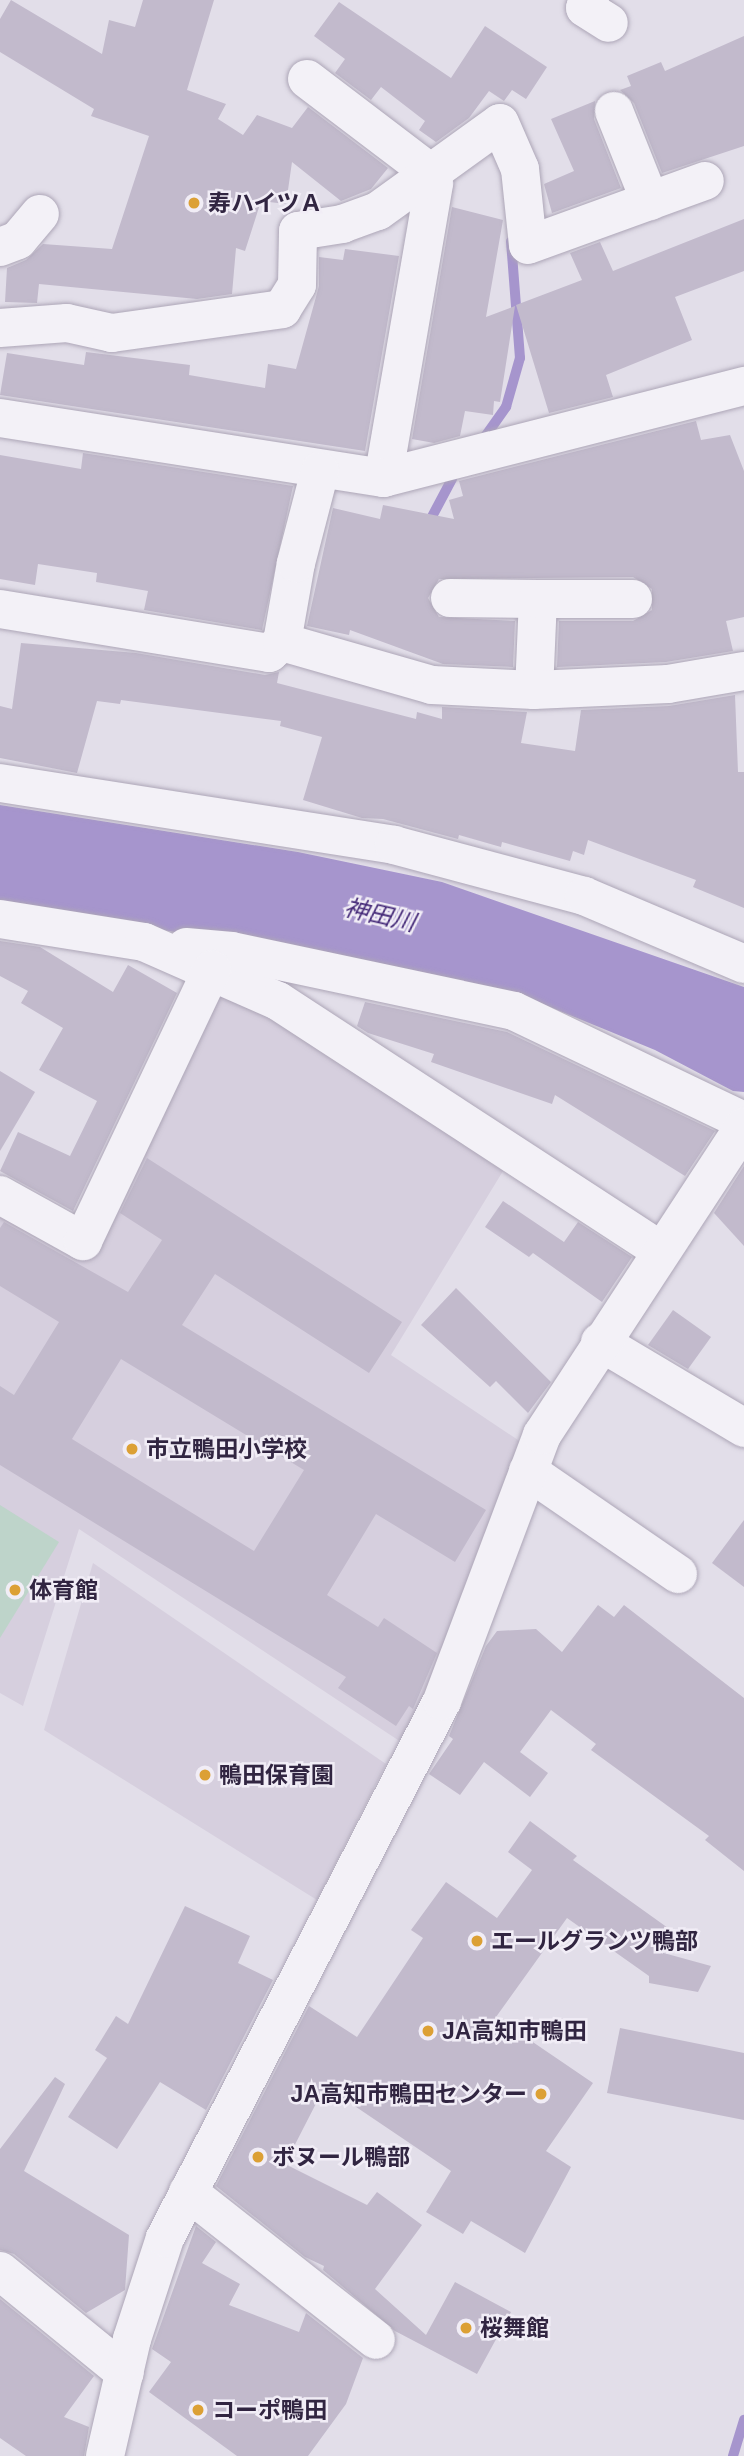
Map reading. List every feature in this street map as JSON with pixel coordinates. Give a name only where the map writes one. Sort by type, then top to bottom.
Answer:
[{"type":"street","points":[[307,79],[431,173],[434,184],[383,478]]},
{"type":"street","points":[[614,111],[650,201]]},
{"type":"street","points":[[0,328],[66,323],[112,333],[282,309],[297,285],[298,231],[342,224],[377,211],[500,123],[520,169],[528,245],[705,181]]},
{"type":"street","points":[[0,247],[18,240],[40,214]]},
{"type":"street","points":[[0,418],[320,471],[383,478],[744,386]]},
{"type":"street","points":[[0,609],[269,653],[282,642],[296,563],[320,471]]},
{"type":"street","points":[[450,598],[633,599]]},
{"type":"street","points":[[534,690],[538,599]]},
{"type":"street","points":[[282,642],[432,685],[534,690],[668,684],[744,671]]},
{"type":"street","points":[[0,783],[394,845],[584,896],[744,964]]},
{"type":"street","points":[[0,919],[153,944],[232,951],[514,1011],[744,1124],[542,1435],[442,1702],[164,2238],[125,2374],[105,2456]]},
{"type":"street","points":[[153,944],[278,1001],[662,1251]]},
{"type":"street","points":[[0,1195],[83,1241],[212,969]]},
{"type":"street","points":[[600,1342],[744,1428]]},
{"type":"street","points":[[528,1471],[678,1574]]},
{"type":"street","points":[[188,2192],[376,2340]]},
{"type":"street","points":[[0,2271],[125,2374]]},
{"type":"shaded area","points":[[222,983],[503,1171],[391,1355],[524,1444],[407,1746],[79,1529],[23,1706],[0,1693],[0,1207],[87,1257]]},
{"type":"shaded area","points":[[93,1563],[386,1764],[317,1900],[44,1730]]},
{"type":"green space","name":"体育館","points":[[0,1505],[59,1542],[0,1638]]},
{"type":"water","name":"神田川","points":[[0,805],[298,852],[442,882],[744,987],[744,1092],[733,1091],[655,1050],[516,993],[397,969],[0,903]]},
{"type":"building","points":[[11,0],[102,54],[109,20],[135,27],[143,0],[214,0],[187,90],[226,104],[218,119],[243,135],[257,115],[292,128],[308,107],[388,168],[371,189],[341,201],[292,162],[286,204],[261,201],[245,251],[236,248],[232,294],[197,299],[39,284],[37,303],[5,302],[7,268],[26,260],[43,244],[112,249],[149,136],[91,116],[94,109],[0,52],[0,19]]},
{"type":"building","points":[[339,2],[451,78],[485,26],[547,67],[526,99],[512,90],[504,101],[489,91],[469,118],[436,142],[419,130],[425,121],[381,87],[371,100],[335,73],[345,59],[314,36]]},
{"type":"building","points":[[744,36],[744,146],[662,173],[634,103],[620,90],[631,86],[627,76],[661,62],[665,71]]},
{"type":"building","points":[[595,101],[594,119],[621,188],[552,213],[544,184],[574,171],[551,119]]},
{"type":"building","points":[[452,207],[503,220],[486,317],[515,306],[500,402],[494,401],[493,415],[465,411],[460,436],[434,443],[412,439]]},
{"type":"building","points":[[744,219],[744,271],[675,297],[692,340],[606,375],[613,397],[549,413],[516,305],[582,280],[570,253],[600,242],[613,271]]},
{"type":"building","points":[[345,249],[399,256],[365,451],[0,395],[7,353],[84,365],[86,352],[190,365],[189,375],[265,388],[268,364],[296,369],[319,286],[319,257],[343,260]]},
{"type":"building","points":[[696,421],[701,440],[730,435],[744,471],[744,617],[726,621],[733,651],[666,662],[557,667],[559,621],[633,621],[652,610],[652,589],[633,577],[439,579],[428,598],[439,617],[515,621],[513,667],[443,664],[350,630],[349,635],[307,626],[333,508],[380,519],[383,505],[454,519],[449,500],[463,496],[459,481]]},
{"type":"building","points":[[83,453],[293,486],[262,630],[144,610],[148,591],[96,582],[97,573],[38,564],[35,585],[0,579],[0,455],[81,469]]},
{"type":"building","points":[[21,643],[136,653],[265,675],[279,672],[277,683],[416,719],[417,712],[442,719],[442,707],[527,712],[521,743],[575,751],[581,710],[669,706],[735,695],[738,772],[744,772],[744,908],[693,887],[696,880],[588,840],[584,855],[573,851],[570,861],[502,842],[501,847],[459,835],[458,839],[383,819],[362,818],[303,800],[322,737],[280,726],[281,721],[121,700],[120,704],[97,701],[77,773],[0,758],[0,706],[12,709]]},
{"type":"building","points":[[0,941],[40,947],[113,992],[128,965],[177,993],[73,1211],[0,1171],[18,1132],[70,1156],[97,1101],[39,1070],[63,1028],[21,1003],[28,991],[0,976]]},
{"type":"building","points":[[365,1002],[507,1032],[715,1131],[685,1176],[555,1095],[552,1104],[431,1062],[434,1054],[368,1033],[357,1026]]},
{"type":"building","points":[[0,1071],[35,1092],[0,1151]]},
{"type":"building","points":[[147,1158],[402,1322],[369,1373],[215,1274],[182,1325],[486,1510],[455,1562],[376,1514],[327,1595],[378,1627],[384,1618],[437,1653],[413,1709],[409,1706],[396,1726],[338,1688],[346,1677],[0,1465],[0,1386],[14,1395],[59,1322],[0,1286],[0,1228],[4,1222],[128,1292],[162,1240],[120,1213]],"holes":[[[121,1359],[304,1470],[254,1551],[72,1439]]]},
{"type":"building","points":[[744,1166],[744,1246],[714,1213]]},
{"type":"building","points":[[503,1201],[564,1242],[578,1222],[632,1257],[602,1302],[533,1253],[529,1257],[485,1227]]},
{"type":"building","points":[[456,1288],[551,1382],[528,1413],[496,1381],[490,1387],[421,1325]]},
{"type":"building","points":[[673,1310],[711,1337],[688,1369],[648,1345]]},
{"type":"building","points":[[744,1520],[744,1587],[712,1563]]},
{"type":"building","points":[[598,1605],[614,1617],[624,1605],[744,1698],[744,1871],[705,1840],[709,1836],[591,1750],[596,1744],[551,1710],[520,1752],[548,1773],[530,1797],[484,1762],[460,1795],[429,1774],[453,1739],[449,1736],[486,1646],[497,1631],[536,1629],[562,1652]]},
{"type":"building","points":[[530,1821],[577,1856],[573,1860],[675,1933],[660,1952],[711,1966],[698,1992],[649,1983],[649,1976],[567,1918],[496,2017],[593,2083],[546,2151],[571,2167],[525,2253],[471,2221],[463,2234],[426,2212],[451,2171],[325,2086],[285,2164],[367,2205],[377,2192],[422,2225],[375,2289],[426,2335],[455,2282],[511,2312],[477,2374],[395,2331],[323,2270],[324,2266],[305,2257],[216,2186],[309,2006],[357,2037],[423,1938],[411,1930],[446,1882],[497,1918],[532,1870],[508,1852]]},
{"type":"building","points":[[185,1906],[250,1936],[238,1963],[273,1980],[206,2110],[160,2082],[117,2149],[68,2117],[107,2058],[95,2050],[116,2016],[128,2024]]},
{"type":"building","points":[[620,2028],[744,2053],[744,2120],[607,2093]]},
{"type":"building","points":[[55,2077],[65,2084],[24,2171],[129,2235],[125,2290],[86,2313],[14,2254],[0,2250],[0,2149]]},
{"type":"building","points":[[196,2226],[216,2242],[202,2263],[240,2284],[229,2305],[299,2332],[306,2313],[363,2358],[346,2404],[308,2456],[237,2456],[149,2392],[171,2362],[152,2349]]},
{"type":"building","points":[[0,2299],[94,2376],[64,2417],[89,2427],[84,2456],[26,2456],[0,2438]]},
{"type":"waterway","points":[[482,441],[506,407],[520,358],[511,241]]},
{"type":"waterway","points":[[427,526],[452,479]]},
{"type":"waterway","points":[[733,2456],[744,2420]]},
{"type":"place","name":"寿ハイツＡ","points":[[194,203]]},
{"type":"place","name":"市立鴨田小学校","points":[[132,1449]]},
{"type":"place","name":"体育館","points":[[15,1590]]},
{"type":"place","name":"鴨田保育園","points":[[205,1775]]},
{"type":"place","name":"エールグランツ鴨部","points":[[477,1941]]},
{"type":"place","name":"JA高知市鴨田","points":[[428,2031]]},
{"type":"place","name":"JA高知市鴨田センター","points":[[541,2094]]},
{"type":"place","name":"ボヌール鴨部","points":[[258,2157]]},
{"type":"place","name":"桜舞館","points":[[466,2328]]},
{"type":"place","name":"コーポ鴨田","points":[[198,2410]]}]
